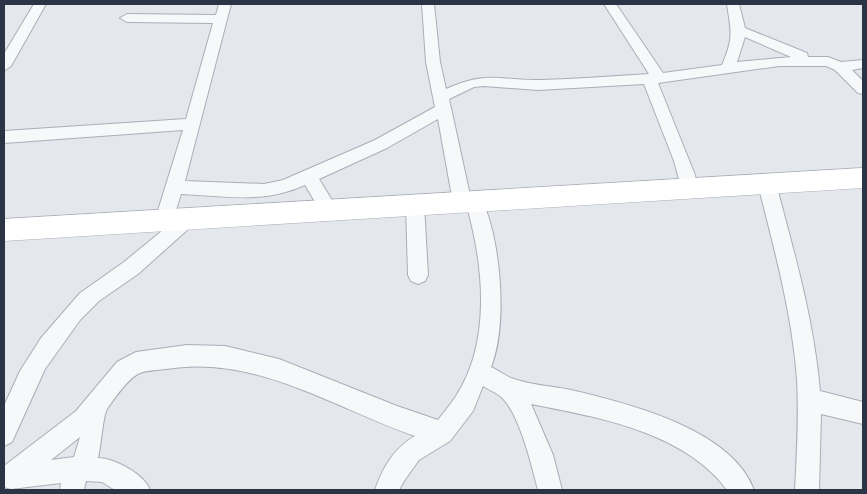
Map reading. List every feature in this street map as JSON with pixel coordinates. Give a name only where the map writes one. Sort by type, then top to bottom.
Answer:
[{"type":"street","points":[[4,66],[40,4]]},
{"type":"street","points":[[4,434],[17,399],[37,360],[61,326],[89,297],[159,245],[177,219],[175,187],[225,4]]},
{"type":"street","points":[[387,490],[395,472],[411,452],[442,433],[465,403],[484,356],[492,310],[484,235],[468,202],[442,103],[433,62],[428,4]]},
{"type":"street","points":[[610,4],[654,79],[654,97],[684,167],[689,189]]},
{"type":"street","points":[[727,69],[736,48],[738,30],[730,5]]},
{"type":"street","points":[[127,18],[221,19]]},
{"type":"street","points":[[738,30],[810,61]]},
{"type":"street","points":[[175,187],[264,191],[286,186],[381,144],[471,83],[484,81],[538,85],[654,79],[779,61],[810,61],[828,62],[840,67],[863,89]]},
{"type":"street","points":[[840,67],[863,64]]},
{"type":"street","points":[[4,137],[192,124]]},
{"type":"street","points":[[308,176],[329,210]]},
{"type":"street","points":[[4,230],[863,178]]},
{"type":"street","points":[[767,184],[791,280],[806,364],[810,444],[807,490]]},
{"type":"street","points":[[415,205],[418,274]]},
{"type":"street","points":[[7,478],[84,419],[125,370],[136,362],[187,356],[226,356],[278,370],[397,418],[442,433]]},
{"type":"street","points":[[478,371],[509,389],[632,417],[701,448],[721,461],[736,479],[742,490]]},
{"type":"street","points":[[509,389],[519,402],[541,455],[550,490]]},
{"type":"street","points":[[808,399],[863,413]]},
{"type":"street","points":[[77,476],[91,440],[94,409]]},
{"type":"street","points":[[7,478],[77,476],[105,470],[138,490]]}]
